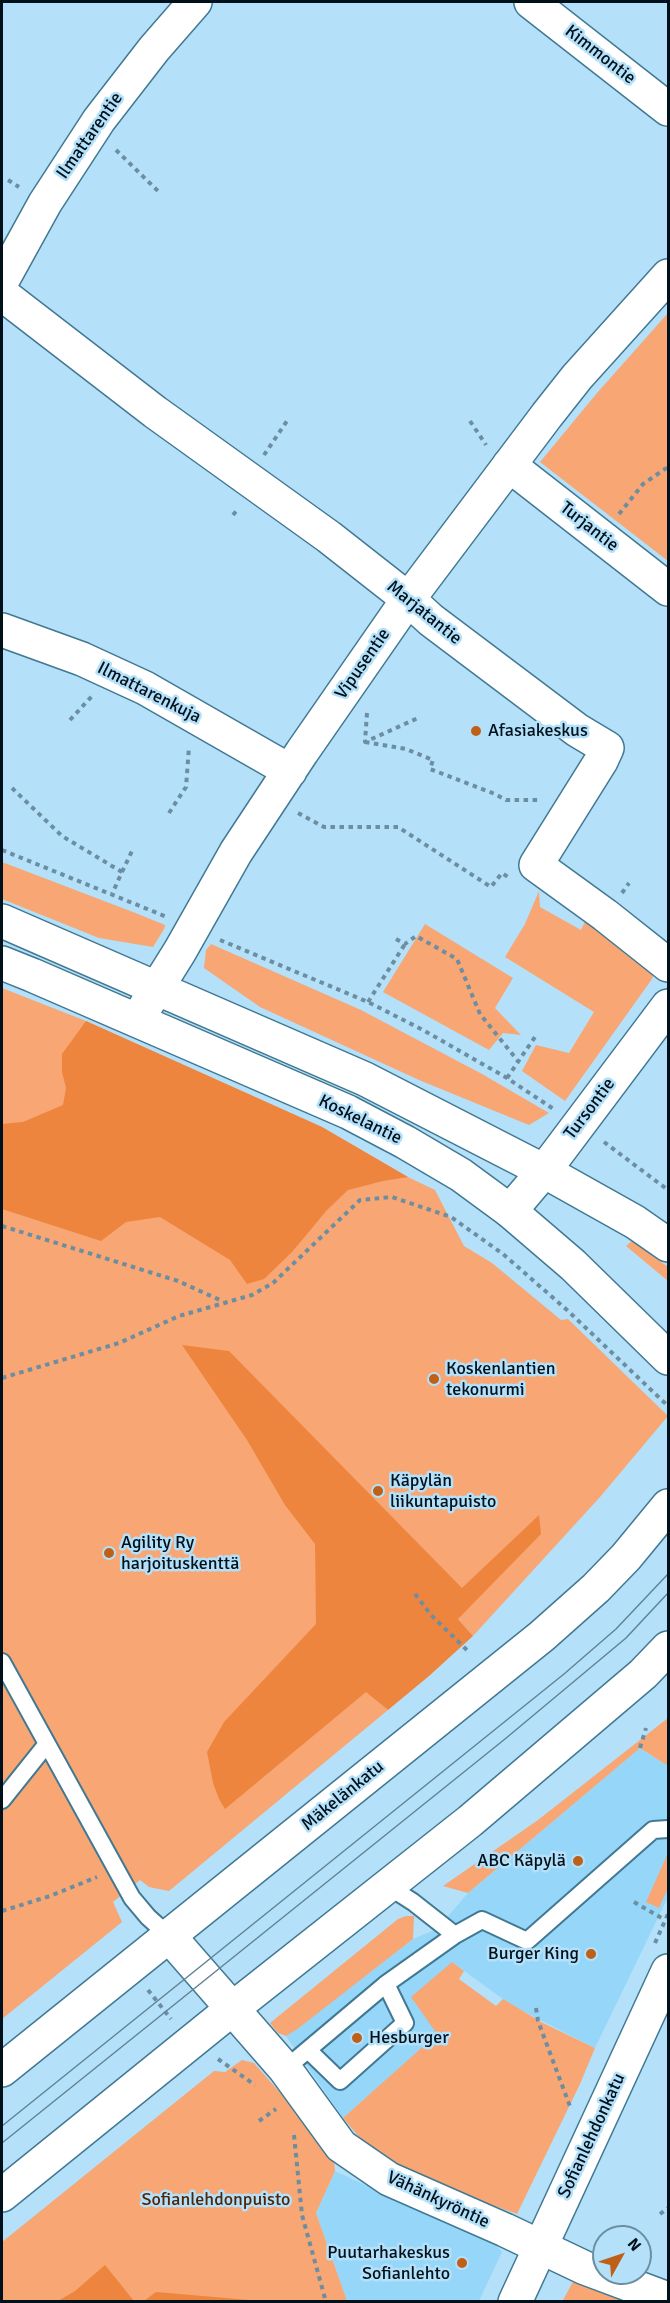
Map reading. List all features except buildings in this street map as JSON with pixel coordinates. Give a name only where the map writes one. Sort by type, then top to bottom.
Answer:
[{"type":"street","name":"Ilmattarentie","points":[[2,281],[45,203],[99,120],[154,49],[195,2]]},
{"type":"street","name":"Kimmontie","points":[[531,2],[669,109]]},
{"type":"street","name":"Vipusentie","points":[[137,1020],[194,927],[236,852],[408,598],[498,455],[577,377],[669,276]]},
{"type":"street","name":"Marjatantie","points":[[2,294],[155,412],[248,478],[408,598],[431,620],[577,730],[607,748],[536,865],[669,965]]},
{"type":"street","name":"Turjantie","points":[[498,455],[669,589]]},
{"type":"street","name":"Ilmattarenkuja","points":[[2,630],[82,659],[145,688],[290,771]]},
{"type":"street","name":"Koskelantie","points":[[2,921],[365,1079],[544,1171],[635,1222],[669,1245]]},
{"type":"street","name":"Koskelantie","points":[[2,963],[348,1112],[461,1175],[510,1211],[573,1265],[669,1358]]},
{"type":"street","name":"Tursontie","points":[[510,1211],[544,1171],[568,1119],[669,1006]]},
{"type":"street","name":"Mäkelänkatu","points":[[2,2070],[542,1636],[596,1588],[669,1506]]},
{"type":"street","points":[[2,2195],[204,2052],[232,2008],[470,1821],[656,1668],[669,1648]]},
{"type":"street","name":"Vähänkyröntie","points":[[169,1936],[232,2008],[296,2060],[341,2146],[389,2179],[585,2268],[669,2299]]},
{"type":"street","name":"Sofianlehdonkatu","points":[[515,2301],[669,1971]]},
{"type":"lane","points":[[2,1662],[132,1898],[169,1936]]},
{"type":"lane","points":[[2,1800],[46,1745]]},
{"type":"lane","points":[[386,1984],[405,2023],[340,2081],[296,2060],[386,1984],[455,1935],[482,1920],[527,1941],[653,1830],[669,1829]]},
{"type":"lane","points":[[388,1886],[413,1902],[455,1935]]},
{"type":"path","points":[[110,143],[161,194]]},
{"type":"path","points":[[248,478],[287,421]]},
{"type":"path","points":[[470,421],[498,455]]},
{"type":"path","points":[[615,519],[643,484],[668,468]]},
{"type":"path","points":[[70,720],[92,696]]},
{"type":"path","points":[[365,742],[368,706]]},
{"type":"path","points":[[365,742],[418,718]]},
{"type":"path","points":[[169,813],[186,787],[189,747],[203,720]]},
{"type":"path","points":[[365,742],[406,749],[433,760],[430,769],[506,800],[532,797],[543,800],[547,793]]},
{"type":"path","points":[[12,788],[62,836],[122,872]]},
{"type":"path","points":[[290,808],[324,827],[398,827],[491,887],[502,873],[517,882]]},
{"type":"path","points":[[2,850],[194,927],[368,1002],[423,1030],[507,1078],[669,1190]]},
{"type":"path","points":[[112,894],[132,851]]},
{"type":"path","points":[[368,1002],[405,944],[416,936],[457,959],[480,1014],[518,1061]]},
{"type":"path","points":[[396,939],[405,944]]},
{"type":"path","points":[[507,1078],[537,1034]]},
{"type":"path","points":[[2,1378],[119,1343],[179,1316],[252,1295],[273,1283],[360,1200],[392,1197],[451,1217],[503,1254],[567,1310],[669,1406]]},
{"type":"path","points":[[2,1226],[178,1281],[222,1302]]},
{"type":"path","points":[[415,1594],[430,1615],[470,1653]]},
{"type":"path","points":[[640,1748],[645,1728]]},
{"type":"path","points":[[2,1911],[50,1896],[115,1869]]},
{"type":"path","points":[[634,1902],[666,1920]]},
{"type":"path","points":[[130,1967],[204,2052],[253,2083],[261,2091]]},
{"type":"path","points":[[536,2008],[538,2020],[574,2116]]},
{"type":"path","points":[[268,2100],[282,2116]]},
{"type":"path","points":[[260,2121],[276,2109]]},
{"type":"path","points":[[293,2130],[302,2215],[326,2301]]},
{"type":"path","points":[[660,2214],[669,2208]]},
{"type":"shaded area","points":[[86,1021],[322,1127],[408,1177],[348,1190],[327,1210],[292,1252],[264,1279],[247,1284],[230,1260],[160,1217],[126,1222],[101,1241],[2,1209],[2,1124],[23,1122],[63,1105],[66,1088],[62,1072],[62,1054]]},
{"type":"shaded area","points":[[182,1345],[229,1351],[462,1588],[539,1515],[541,1534],[458,1619],[473,1636],[429,1676],[388,1710],[366,1692],[225,1809],[213,1783],[207,1752],[224,1722],[316,1624],[315,1544],[285,1505],[247,1440]]},
{"type":"shaded area","points":[[640,1748],[668,1766],[668,1897],[595,2048],[511,2005],[452,1962],[438,2034],[343,2118],[286,2036],[413,1939],[437,1929],[468,1893]]},
{"type":"shaded area","points":[[335,2171],[496,2245],[502,2252],[479,2301],[347,2301],[316,2213]]},
{"type":"shaded area","points":[[105,2265],[134,2301],[58,2301],[75,2291]]},
{"type":"shaded area","points":[[156,2292],[261,2301],[144,2301]]},
{"type":"green space","points":[[668,313],[668,561],[540,462]]},
{"type":"green space","points":[[2,862],[165,925],[164,929],[153,947],[99,938],[2,899]]},
{"type":"green space","points":[[539,891],[540,907],[581,930],[587,917],[655,970],[652,979],[565,1101],[522,1071],[536,1045],[569,1053],[594,1012],[505,957],[525,924]]},
{"type":"green space","points":[[425,924],[513,978],[495,1008],[521,1035],[503,1033],[489,1050],[383,992]]},
{"type":"green space","points":[[211,944],[361,1010],[482,1074],[549,1113],[529,1125],[419,1080],[260,1007],[204,968],[206,950]]},
{"type":"green space","name":"Käpylän liikuntapuisto","points":[[2,988],[86,1021],[322,1127],[435,1190],[464,1246],[492,1263],[561,1320],[568,1319],[668,1416],[600,1497],[473,1636],[458,1619],[367,1692],[388,1710],[169,1891],[149,1887],[140,1880],[113,1902],[122,1922],[2,2019]]},
{"type":"green space","points":[[632,1241],[668,1267],[668,1281],[626,1246]]},
{"type":"green space","points":[[668,1718],[668,1766],[640,1748],[468,1893],[443,1886],[538,1820]]},
{"type":"green space","points":[[668,1853],[668,1888],[659,1908],[646,1902]]},
{"type":"green space","points":[[414,1916],[413,1939],[296,2030],[286,2036],[278,2033],[270,2023],[398,1919]]},
{"type":"green space","points":[[452,1962],[464,1971],[459,1979],[496,2006],[503,1999],[543,2023],[595,2048],[517,2214],[440,2186],[386,2161],[359,2137],[343,2118],[437,2034],[411,1997]]},
{"type":"green space","name":"Sofianlehdonpuisto","points":[[242,2060],[254,2063],[333,2153],[335,2171],[316,2213],[347,2301],[2,2302],[2,2242],[214,2071],[225,2072]]},
{"type":"green space","points":[[575,2278],[638,2302],[562,2302]]},
{"type":"tram line","points":[[2,2126],[564,1674],[616,1629],[668,1574]]},
{"type":"tram line","points":[[2,2143],[505,1739],[626,1638],[668,1593]]},
{"type":"place","name":"Afasiakeskus","points":[[476,731]]},
{"type":"place","name":"Koskenlantien tekonurmi","points":[[434,1379]]},
{"type":"place","name":"Käpylän liikuntapuisto","points":[[378,1491]]},
{"type":"place","name":"Agility Ry harjoituskenttä","points":[[109,1553]]},
{"type":"place","name":"ABC Käpylä","points":[[578,1861]]},
{"type":"place","name":"Burger King","points":[[591,1954]]},
{"type":"place","name":"Hesburger","points":[[357,2038]]},
{"type":"place","name":"Puutarhakeskus Sofianlehto","points":[[462,2263]]}]
